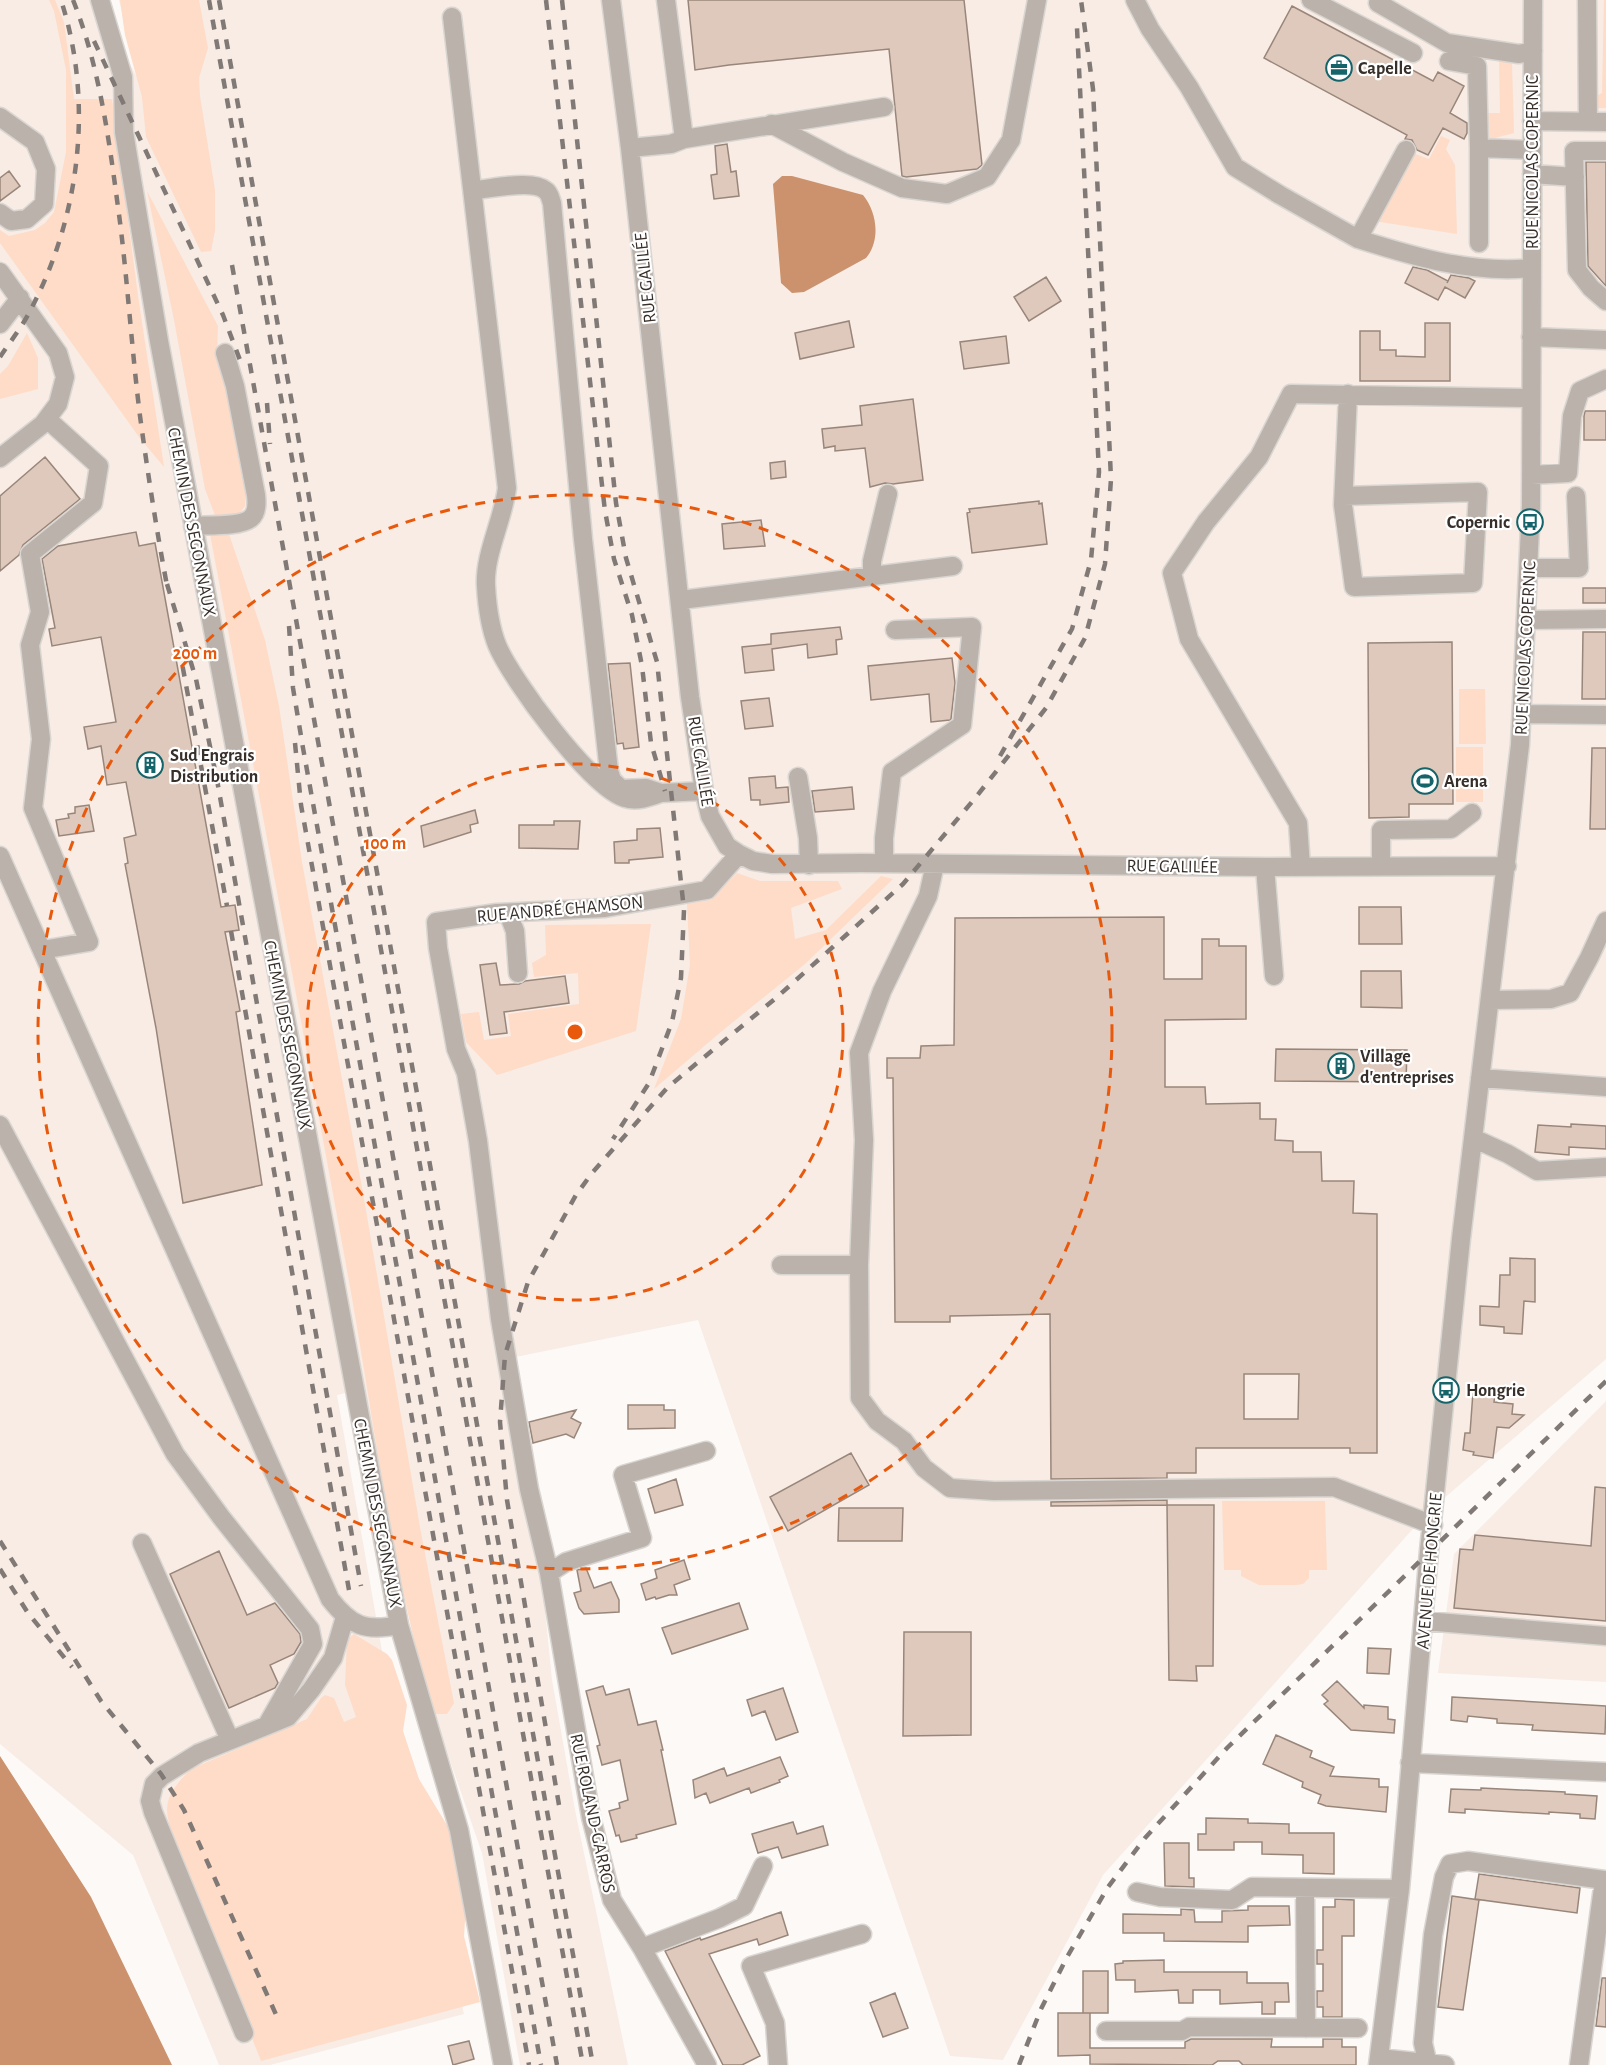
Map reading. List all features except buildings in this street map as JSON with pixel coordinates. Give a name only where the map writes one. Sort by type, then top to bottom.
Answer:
[{"type":"street","name":"CHEMIN DES SEGONNAUX","points":[[100,0],[123,77],[124,132],[133,190],[193,526],[399,1625],[459,1830],[504,2065]]},
{"type":"street","name":"RUE GALILÉE","points":[[611,0],[630,148],[690,697],[710,816],[727,846],[753,861],[809,865],[884,863],[1265,867],[1507,866]]},
{"type":"street","points":[[666,0],[684,139]]},
{"type":"street","points":[[771,124],[843,162],[902,188],[946,194],[987,177],[1011,140],[1037,0]]},
{"type":"street","points":[[1135,0],[1150,29],[1189,87],[1235,167],[1358,239],[1422,259],[1489,270],[1532,268]]},
{"type":"street","points":[[1311,0],[1413,53]]},
{"type":"street","points":[[1380,0],[1378,3],[1447,43],[1519,54],[1533,51]]},
{"type":"street","name":"RUE NICOLAS COPERNIC","points":[[1480,1078],[1507,866],[1522,714],[1527,620],[1531,475],[1533,0]]},
{"type":"street","points":[[1587,0],[1587,122]]},
{"type":"street","points":[[452,17],[507,488],[504,509],[489,555],[486,584],[489,614],[497,644],[517,678],[544,716],[602,784],[627,799],[648,798],[661,793],[704,790]]},
{"type":"street","points":[[1449,61],[1477,66],[1479,243]]},
{"type":"street","points":[[630,148],[671,144],[684,139],[884,107]]},
{"type":"street","points":[[0,117],[35,142],[46,169],[44,204],[27,219],[10,221],[0,213]]},
{"type":"street","points":[[1532,121],[1606,122]]},
{"type":"street","points":[[1479,148],[1532,150]]},
{"type":"street","points":[[1358,239],[1406,150]]},
{"type":"street","points":[[1606,151],[1574,151],[1577,270],[1591,288],[1606,301]]},
{"type":"street","points":[[1532,174],[1575,177]]},
{"type":"street","points":[[474,190],[533,185],[545,189],[549,194],[609,771],[612,780],[621,789],[646,789],[661,793]]},
{"type":"street","points":[[0,272],[58,353],[65,377],[58,404],[47,419],[0,458]]},
{"type":"street","points":[[0,324],[20,298]]},
{"type":"street","points":[[1532,337],[1606,340]]},
{"type":"street","points":[[193,526],[241,523],[251,518],[257,507],[234,386],[225,353]]},
{"type":"street","points":[[1531,475],[1568,473],[1572,416],[1580,391],[1606,379]]},
{"type":"street","points":[[1301,867],[1298,823],[1189,639],[1172,573],[1206,522],[1259,457],[1291,394],[1531,398]]},
{"type":"street","points":[[1344,496],[1478,492],[1473,583],[1354,586],[1344,496],[1348,394]]},
{"type":"street","points":[[42,950],[89,942],[33,808],[42,739],[30,645],[40,612],[30,554],[93,503],[99,466],[47,419]]},
{"type":"street","points":[[872,576],[872,561],[888,494]]},
{"type":"street","points":[[1529,568],[1579,568],[1576,496]]},
{"type":"street","points":[[681,600],[953,566]]},
{"type":"street","points":[[1527,620],[1606,619]]},
{"type":"street","points":[[884,863],[884,838],[892,772],[962,725],[972,627],[895,630]]},
{"type":"street","points":[[1522,714],[1606,715]]},
{"type":"street","points":[[798,777],[808,838],[809,865]]},
{"type":"street","points":[[1382,867],[1381,830],[1450,829],[1472,813]]},
{"type":"street","name":"RUE ANDRÉ CHAMSON","points":[[436,922],[508,913],[605,908],[707,891],[739,854]]},
{"type":"street","points":[[0,856],[330,1599],[345,1617],[368,1628],[399,1625]]},
{"type":"street","points":[[935,864],[928,896],[882,991],[859,1053],[864,1140],[859,1264],[860,1398],[877,1421],[904,1441],[924,1468],[950,1488],[994,1491],[1334,1487],[1433,1525]]},
{"type":"street","points":[[1265,867],[1274,976]]},
{"type":"street","points":[[508,913],[515,931],[518,973]]},
{"type":"street","points":[[1490,1000],[1551,999],[1570,993],[1606,921]]},
{"type":"street","name":"RUE ROLAND-GARROS","points":[[436,922],[438,948],[456,1049],[466,1073],[478,1141],[500,1318],[529,1490],[549,1573],[591,1817],[612,1900],[642,1948],[707,2065]]},
{"type":"street","points":[[1480,1078],[1606,1087]]},
{"type":"street","name":"AVENUE DE HONGRIE","points":[[1378,2061],[1400,1889],[1433,1525],[1480,1078]]},
{"type":"street","points":[[0,1125],[176,1454],[221,1517],[310,1629],[313,1644],[267,1725]]},
{"type":"street","points":[[1473,1138],[1508,1154],[1537,1172],[1606,1167]]},
{"type":"street","points":[[781,1265],[859,1264]]},
{"type":"street","points":[[549,1573],[566,1562],[642,1538],[623,1475],[706,1451]]},
{"type":"street","points":[[142,1543],[230,1740]]},
{"type":"street","points":[[244,2033],[153,1812],[150,1801],[154,1784],[162,1776],[199,1752],[288,1717],[311,1690],[333,1658],[345,1617]]},
{"type":"street","points":[[1425,1621],[1606,1636]]},
{"type":"street","points":[[1410,1763],[1606,1772]]},
{"type":"street","points":[[1427,2063],[1423,2043],[1433,1935],[1444,1877],[1450,1864],[1468,1861],[1604,1880],[1579,2065]]},
{"type":"street","points":[[642,1948],[720,1918],[744,1906],[763,1866]]},
{"type":"street","points":[[1137,1892],[1160,1897],[1232,1900],[1252,1887],[1400,1889]]},
{"type":"street","points":[[1305,1888],[1306,2028]]},
{"type":"street","points":[[778,2065],[775,2023],[751,1966],[862,1934]]},
{"type":"street","points":[[1106,2031],[1182,2031],[1189,2027],[1358,2028]]},
{"type":"street","points":[[1378,2061],[1445,2065]]},
{"type":"shaded area","points":[[0,0],[96,0],[138,79],[119,0],[1606,0],[1606,1359],[1428,1512],[1103,1875],[1003,2060],[950,2056],[698,1320],[500,1360],[509,1396],[522,1500],[543,1590],[552,1680],[575,1810],[628,2065],[520,2065],[482,1853],[422,1680],[363,1389],[337,1395],[395,1725],[464,2014],[270,2065],[219,2065],[133,1855],[0,1744]]},
{"type":"shaded area","points":[[49,0],[55,0],[64,22],[74,99],[112,99],[139,303],[164,467],[139,437],[0,243],[0,230],[9,236],[35,230],[54,212],[66,152],[66,70],[54,11]]},
{"type":"shaded area","points":[[120,0],[199,0],[208,48],[199,78],[200,96],[215,190],[215,231],[211,251],[201,252],[146,137],[142,97],[125,35]]},
{"type":"shaded area","points":[[1604,0],[1606,0],[1606,108],[1595,108],[1596,96],[1602,93]]},
{"type":"shaded area","points":[[1499,58],[1512,63],[1514,133],[1487,140],[1487,113],[1500,113]]},
{"type":"shaded area","points":[[1441,136],[1450,140],[1446,149],[1455,165],[1457,234],[1374,221],[1410,152],[1429,159]]},
{"type":"shaded area","points":[[782,176],[792,176],[863,195],[874,218],[874,243],[866,258],[804,292],[792,293],[781,283],[773,184]]},
{"type":"shaded area","points":[[147,191],[218,326],[217,352],[227,385],[246,493],[245,506],[240,513],[216,518],[205,489],[174,320]]},
{"type":"shaded area","points":[[27,333],[38,358],[38,389],[0,399],[0,374],[8,366]]},
{"type":"shaded area","points":[[210,534],[229,534],[265,640],[279,706],[302,862],[363,1193],[421,1533],[454,1703],[447,1714],[434,1714],[406,1605],[384,1494],[347,1270]]},
{"type":"shaded area","points":[[1459,689],[1485,689],[1486,744],[1459,744]]},
{"type":"shaded area","points":[[1456,747],[1483,747],[1483,802],[1456,802]]},
{"type":"shaded area","points":[[737,873],[760,881],[838,881],[842,889],[791,908],[795,939],[826,930],[881,876],[893,879],[805,964],[654,1089],[681,1019],[690,965],[687,904],[711,900]]},
{"type":"shaded area","points":[[651,924],[636,1031],[497,1075],[466,1042],[461,1014],[479,1012],[484,1040],[511,1036],[508,1014],[579,1004],[578,973],[534,977],[532,963],[546,955],[545,925]]},
{"type":"shaded area","points":[[1606,1401],[1606,1682],[1438,1673],[1454,1554]]},
{"type":"shaded area","points":[[1222,1501],[1325,1501],[1327,1570],[1309,1570],[1309,1578],[1303,1584],[1259,1585],[1241,1576],[1241,1570],[1224,1570]]},
{"type":"shaded area","points":[[354,1634],[387,1654],[392,1660],[407,1705],[403,1731],[419,1779],[456,1840],[466,1905],[464,1936],[480,2002],[261,2061],[178,1850],[170,1826],[167,1807],[174,1789],[191,1769],[307,1719],[325,1695],[334,1698],[344,1722],[356,1717],[345,1685],[347,1640]]},
{"type":"shaded area","points":[[0,1756],[91,1897],[172,2065],[0,2065]]},
{"type":"railway","points":[[0,357],[27,317],[47,275],[61,237],[77,158],[79,118],[77,78],[71,39],[61,0]]},
{"type":"railway","points":[[73,0],[98,81],[108,138],[123,246],[140,416],[168,591]]},
{"type":"railway","points":[[209,0],[583,2065]]},
{"type":"railway","points":[[219,0],[593,2065]]},
{"type":"railway","points":[[546,0],[605,511],[614,559],[632,615],[642,666],[651,743],[665,791]]},
{"type":"railway","points":[[562,0],[616,503],[626,558],[657,662],[684,910],[681,978],[672,1022],[649,1083],[613,1139]]},
{"type":"railway","points":[[559,1805],[507,1500],[500,1422],[505,1355],[528,1282],[576,1195],[592,1173],[668,1087],[776,998],[903,884],[1046,708],[1085,638],[1105,564],[1111,479],[1093,89],[1081,0]]},
{"type":"railway","points":[[1000,756],[1072,629],[1091,560],[1099,472],[1077,28]]},
{"type":"railway","points":[[94,41],[223,315],[243,368]]},
{"type":"railway","points":[[232,265],[557,2065]]},
{"type":"railway","points":[[267,403],[270,444]]},
{"type":"railway","points":[[167,584],[196,679],[217,780],[361,1586]]},
{"type":"railway","points":[[289,626],[293,688],[303,748],[541,2065]]},
{"type":"railway","points":[[179,647],[227,906]]},
{"type":"railway","points":[[295,743],[301,805],[529,2065]]},
{"type":"railway","points":[[231,931],[349,1590]]},
{"type":"railway","points":[[1019,2065],[1041,2009],[1067,1957],[1108,1887],[1145,1838],[1227,1748],[1606,1381]]},
{"type":"railway","points":[[0,1541],[101,1701],[161,1774],[184,1810],[278,2019]]},
{"type":"railway","points":[[0,1569],[28,1613],[72,1667]]},
{"type":"place","name":"Capelle","points":[[1339,68]]},
{"type":"place","name":"Copernic","points":[[1530,522]]},
{"type":"place","name":"Sud Engrais Distribution","points":[[150,765]]},
{"type":"place","name":"Arena","points":[[1425,781]]},
{"type":"place","name":"Village d'entreprises","points":[[1341,1066]]},
{"type":"place","name":"Hongrie","points":[[1446,1390]]}]
